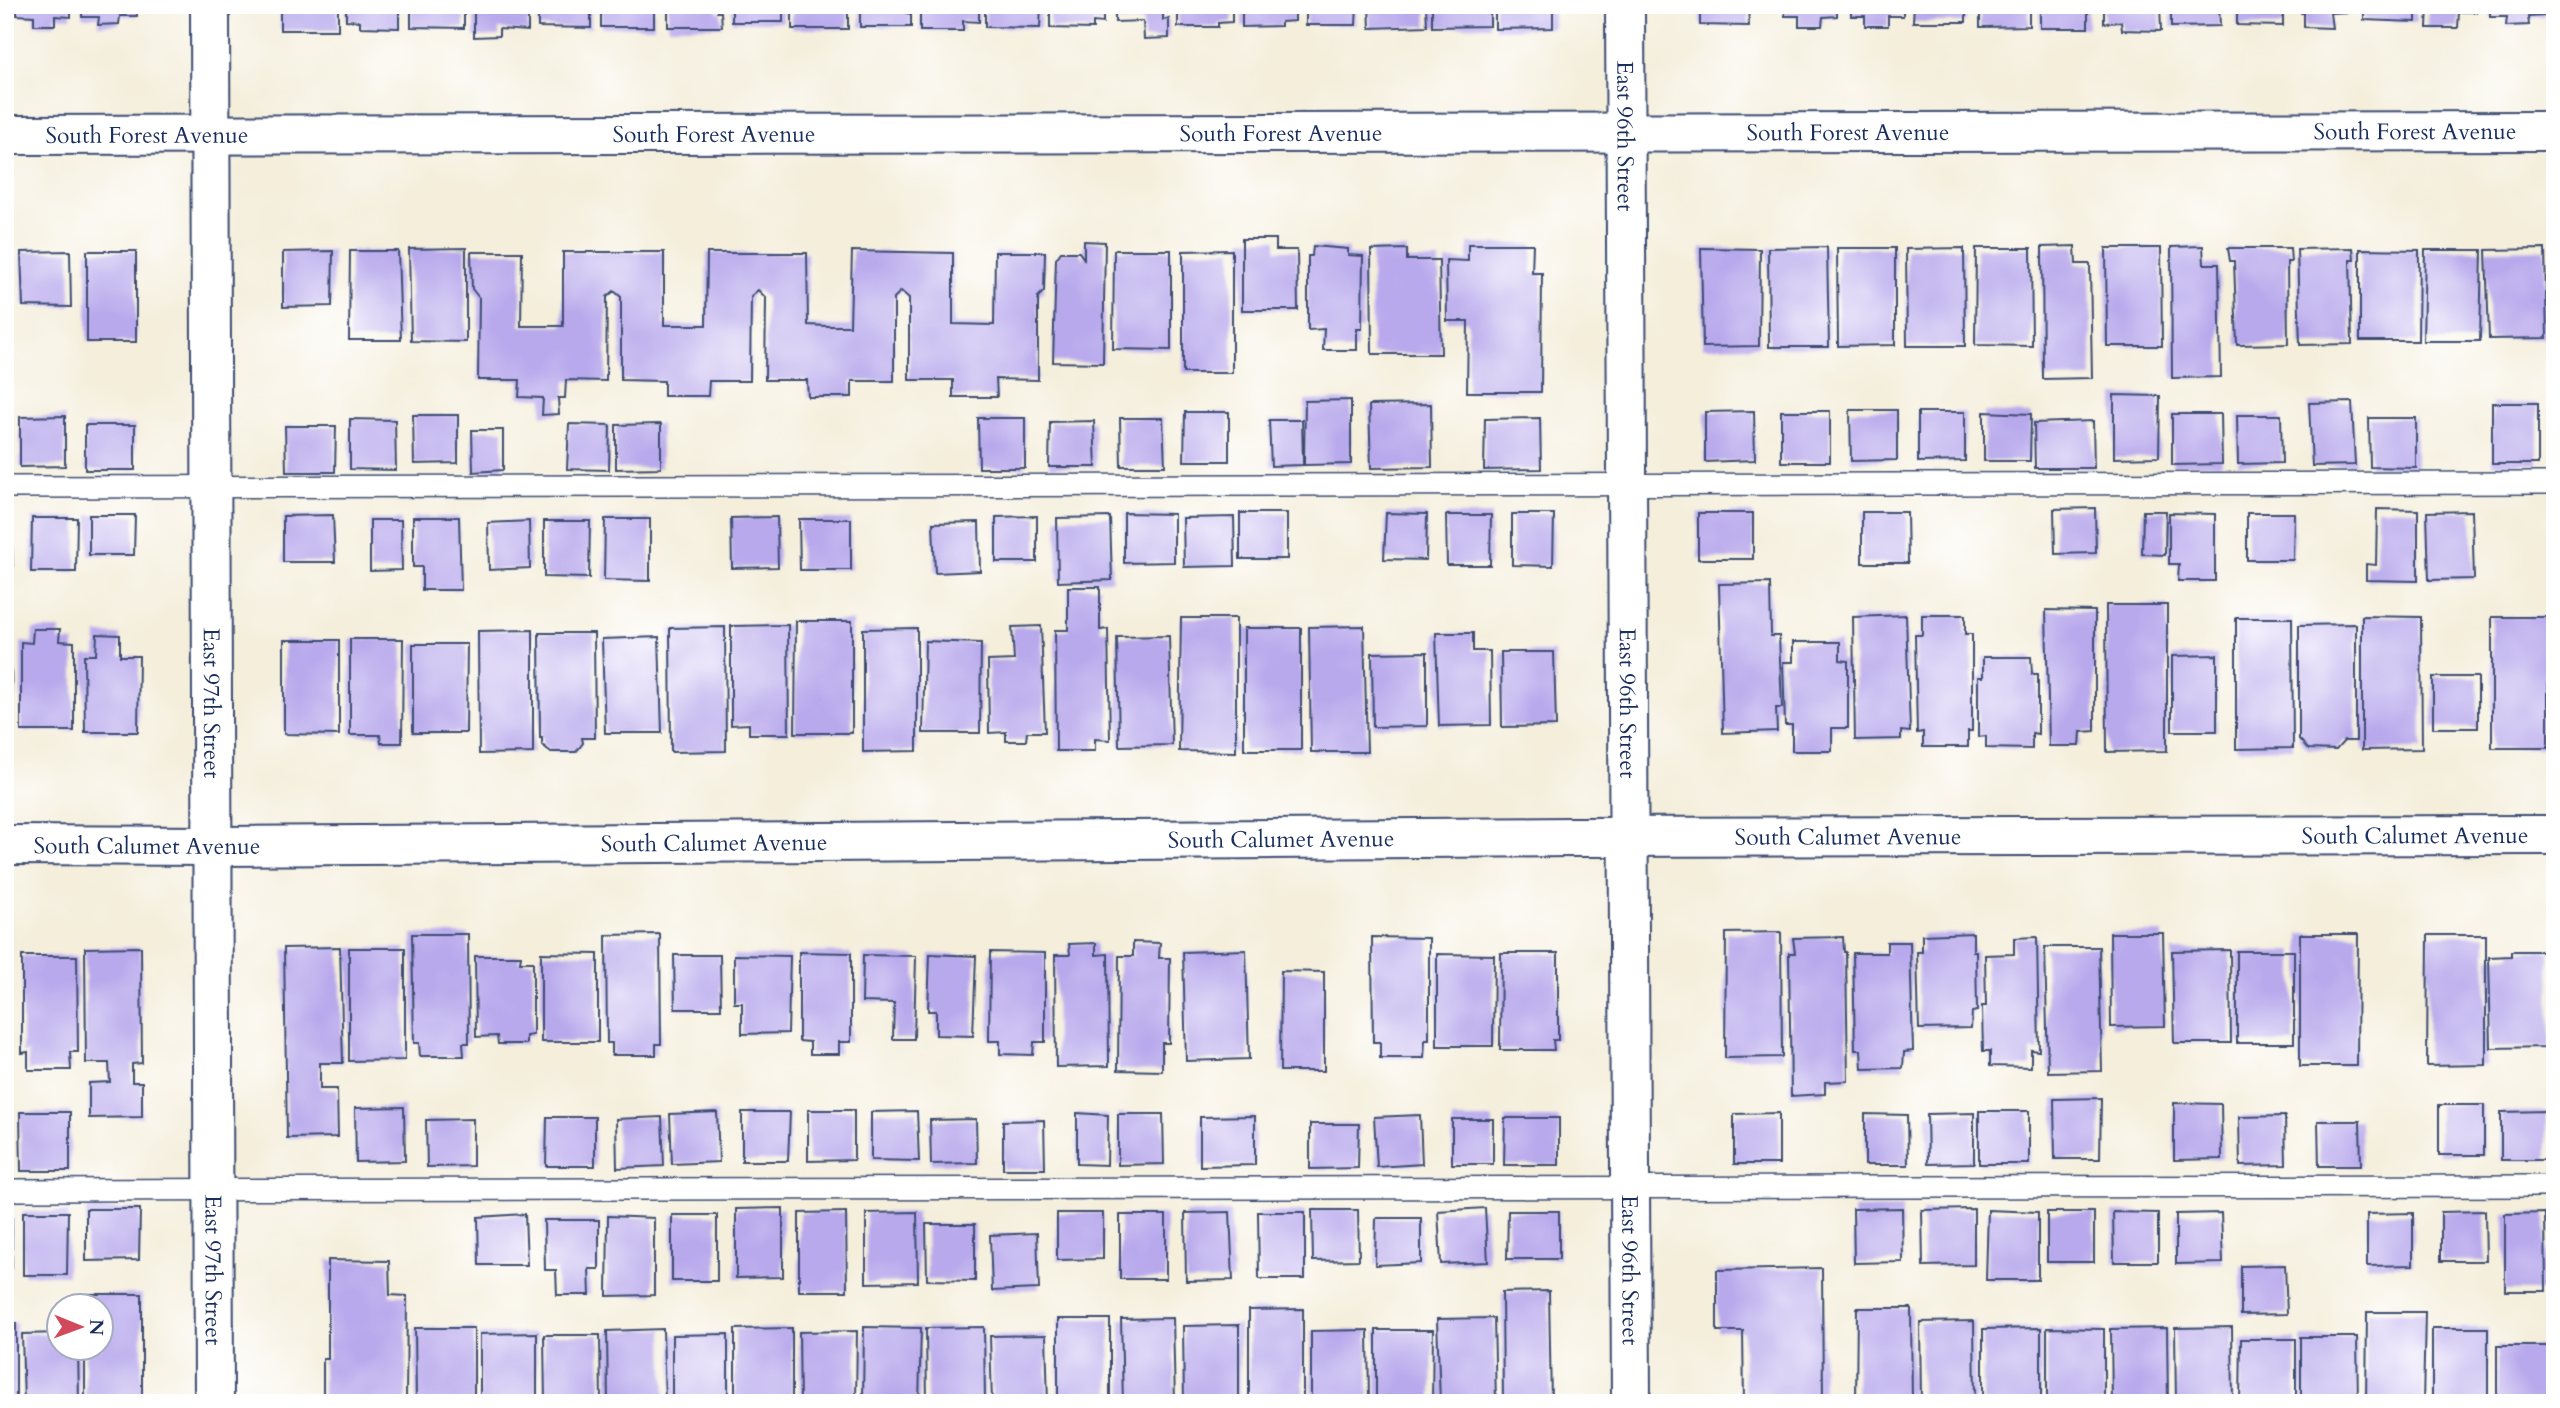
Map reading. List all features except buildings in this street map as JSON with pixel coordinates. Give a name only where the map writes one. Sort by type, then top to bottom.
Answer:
[{"type":"street","name":"East 97th Street","points":[[210,5],[214,1403]]},
{"type":"street","name":"East 96th Street","points":[[1625,5],[1631,1403]]},
{"type":"street","name":"South Forest Avenue","points":[[5,135],[2555,131]]},
{"type":"street","name":"South Calumet Avenue","points":[[5,845],[214,846],[1629,836],[2555,835]]},
{"type":"lane","points":[[5,487],[2555,482]]},
{"type":"lane","points":[[5,1190],[2555,1186]]}]
